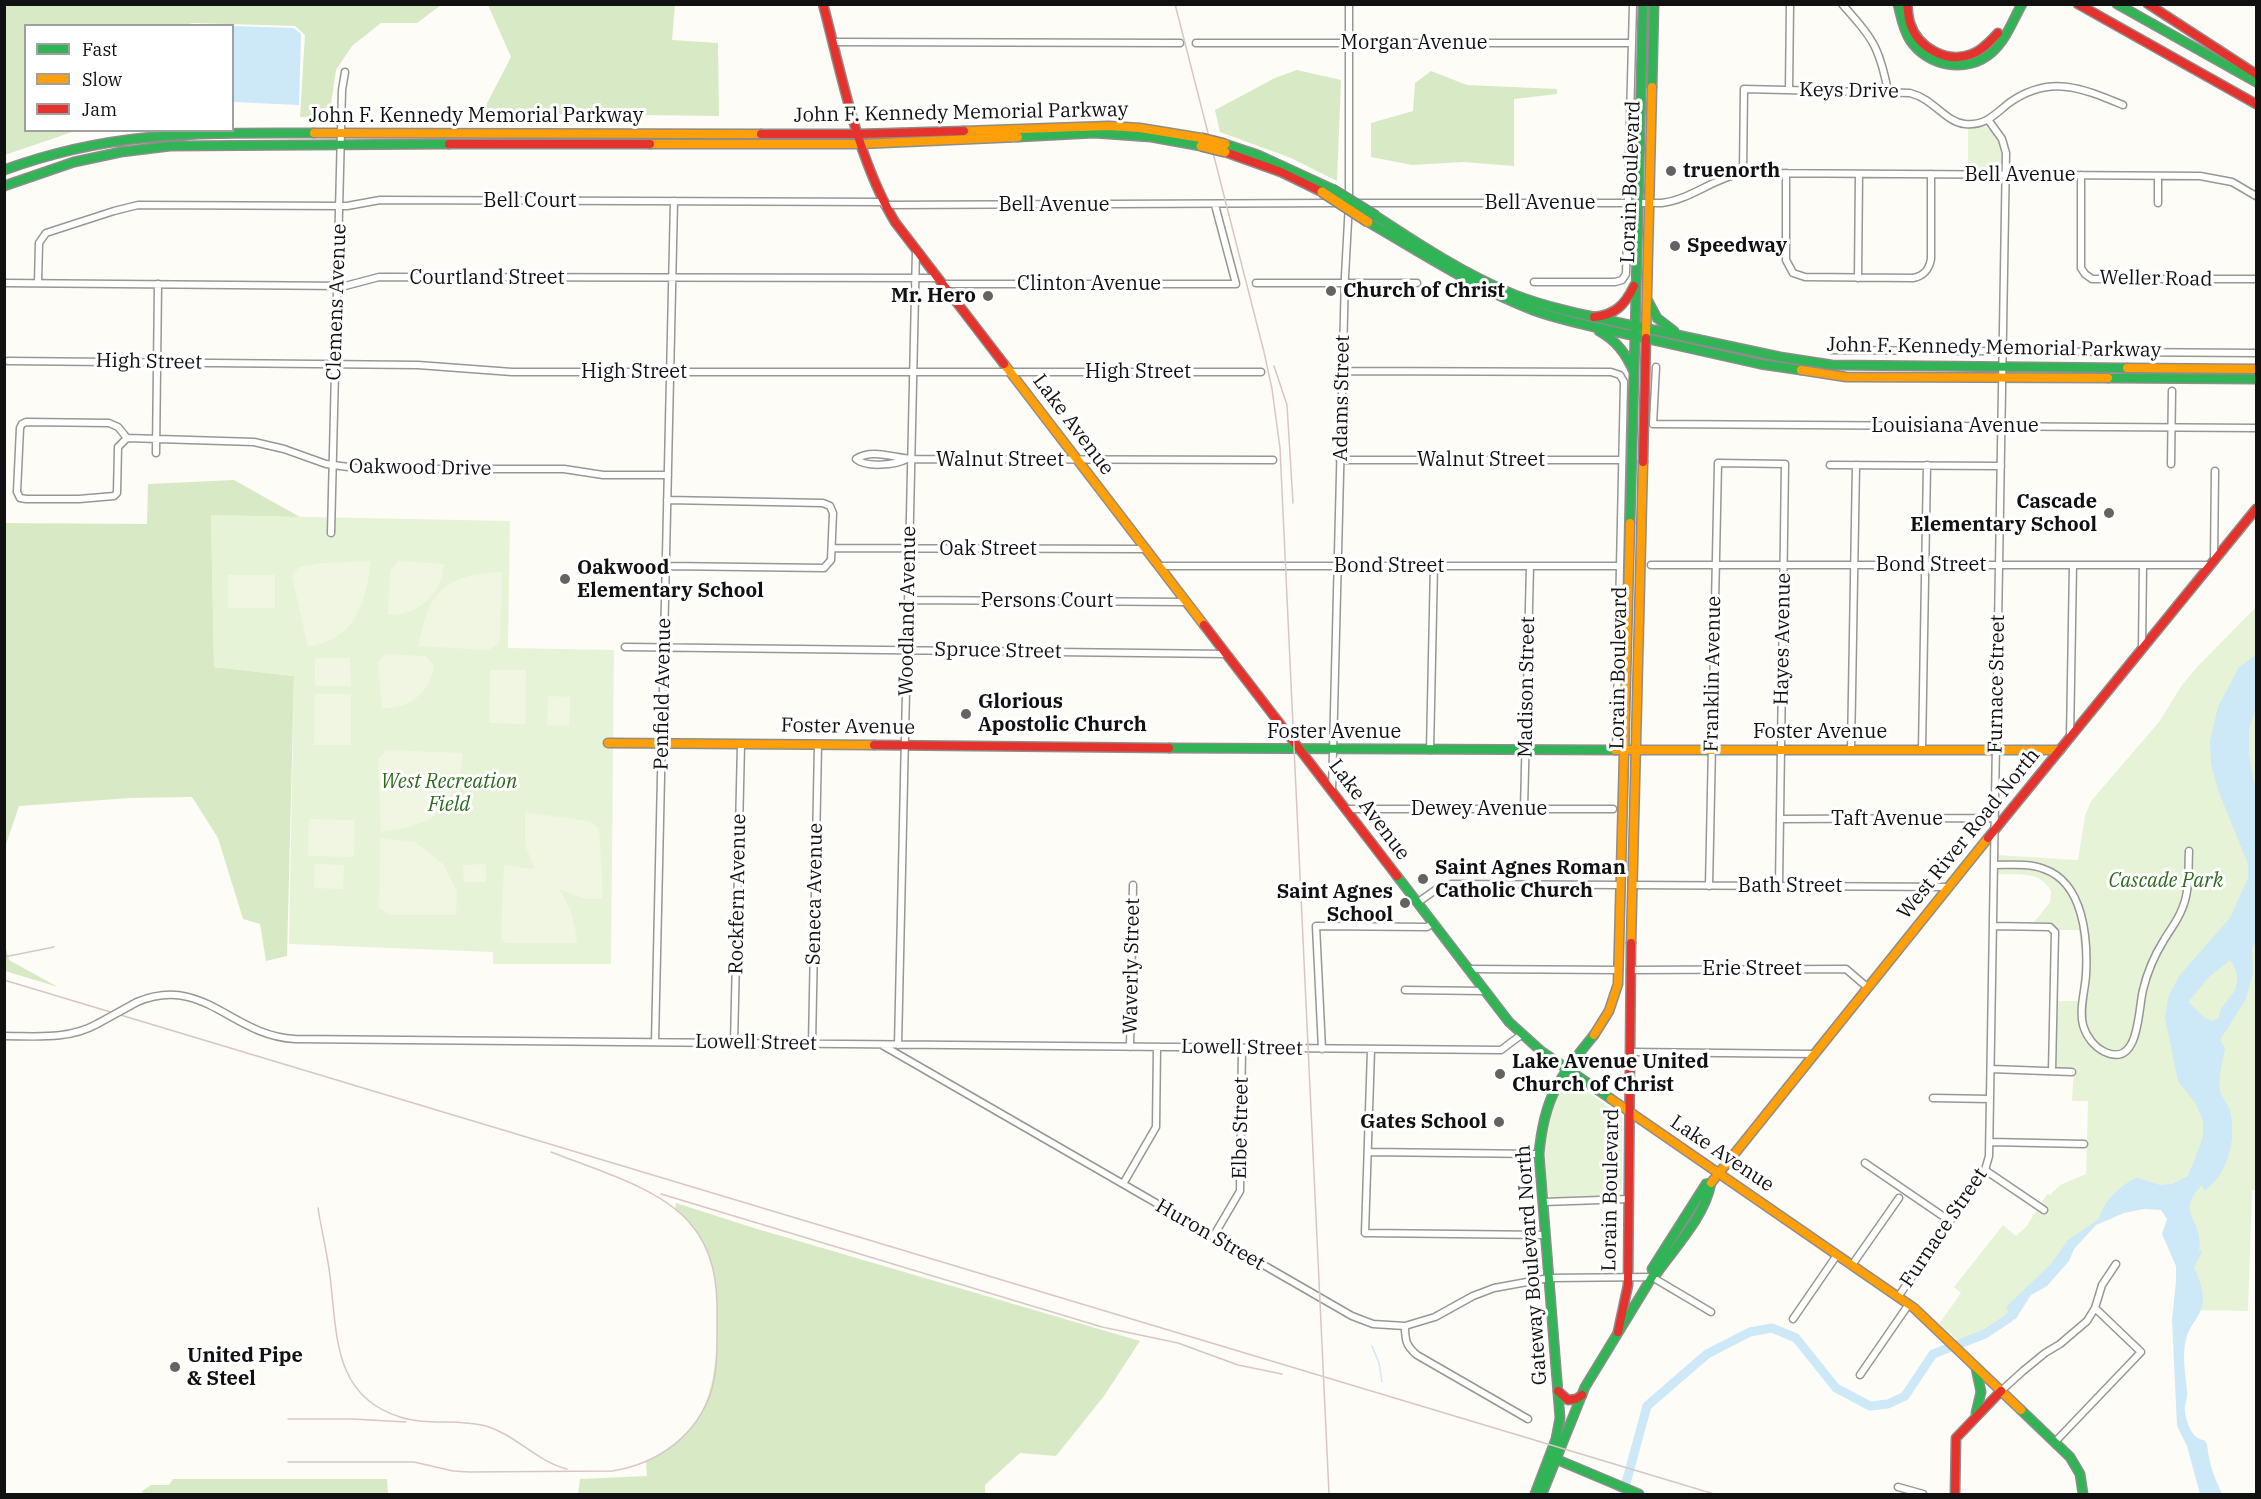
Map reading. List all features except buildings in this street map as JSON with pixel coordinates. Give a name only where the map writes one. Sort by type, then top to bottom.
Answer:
[{"type":"main road","name":"Lake Avenue","points":[[823,4],[860,139],[873,181],[884,203],[916,250],[1185,602],[1521,1035],[1630,1113],[1909,1304],[1962,1352],[2074,1462],[2080,1474],[2083,1494]]},
{"type":"main road","name":"Lorain Boulevard","points":[[1609,1014],[1616,996],[1619,970],[1620,751],[1634,372],[1643,4]]},
{"type":"main road","name":"Lorain Boulevard","points":[[1618,1332],[1626,1301],[1628,1278],[1630,970],[1646,333],[1646,291],[1638,203],[1654,4]]},
{"type":"main road","points":[[1898,4],[1906,35],[1916,48],[1932,60],[1955,65],[1978,61],[1992,52],[2019,5]]},
{"type":"main road","points":[[1907,4],[1911,25],[1920,42],[1934,52],[1953,57],[1972,54],[1991,42],[2019,5]]},
{"type":"main road","points":[[2067,4],[2120,30],[2256,104]]},
{"type":"main road","points":[[2078,4],[2120,30]]},
{"type":"main road","points":[[2117,4],[2256,82]]},
{"type":"main road","points":[[2148,4],[2256,74]]},
{"type":"main road","name":"John F. Kennedy Memorial Parkway","points":[[4,170],[53,153],[98,142],[156,135],[341,138],[860,139],[1108,126],[1140,128],[1258,155],[1332,189],[1372,219],[1485,289],[1532,310],[1583,324],[1646,333],[1760,364],[1832,376],[2256,379]]},
{"type":"main road","name":"John F. Kennedy Memorial Parkway","points":[[4,186],[92,156],[155,146],[341,138]]},
{"type":"main road","name":"John F. Kennedy Memorial Parkway","points":[[1225,148],[1322,192],[1495,286],[1531,300],[1635,331]]},
{"type":"main road","points":[[1594,317],[1612,314],[1620,309],[1636,283]]},
{"type":"main road","points":[[1646,291],[1648,301],[1657,318],[1682,336]]},
{"type":"main road","points":[[1583,324],[1610,337],[1618,344],[1634,372]]},
{"type":"main road","name":"John F. Kennedy Memorial Parkway","points":[[1646,333],[1682,336],[1780,357],[1832,365],[2256,369]]},
{"type":"main road","name":"West River Road North","points":[[1542,1494],[1553,1458],[1582,1395],[1653,1275],[1657,1273],[1699,1210],[1711,1190],[1711,1182],[1717,1172],[2256,509]]},
{"type":"main road","name":"Foster Avenue","points":[[608,743],[1300,750],[2060,750]]},
{"type":"main road","name":"Gateway Boulevard North","points":[[1535,1494],[1553,1458],[1558,1429],[1558,1391],[1539,1154],[1542,1122],[1547,1104],[1567,1069],[1591,1041],[1609,1014]]},
{"type":"main road","points":[[1975,1365],[1981,1392],[1975,1417]]},
{"type":"main road","points":[[1558,1391],[1568,1400],[1582,1395]]},
{"type":"main road","points":[[1954,1494],[1956,1438],[2001,1391]]},
{"type":"main road","points":[[1553,1458],[1611,1480],[1639,1494]]},
{"type":"street","name":"Adams Street","points":[[1332,791],[1342,371],[1349,203],[1348,4]]},
{"type":"street","name":"Lorain Boulevard","points":[[1534,282],[1615,282],[1622,280],[1626,273],[1638,203],[1632,43],[1633,4]]},
{"type":"street","points":[[1790,4],[1790,90]]},
{"type":"street","points":[[1842,4],[1874,41],[1881,57],[1888,91]]},
{"type":"street","points":[[834,42],[1180,43]]},
{"type":"street","name":"Morgan Avenue","points":[[1196,43],[1632,43]]},
{"type":"street","name":"Clemens Avenue","points":[[331,532],[342,90],[345,72]]},
{"type":"street","points":[[1989,121],[2022,95],[2052,86],[2078,88],[2122,105]]},
{"type":"street","name":"Keys Drive","points":[[1743,173],[1744,89],[1888,91],[1919,95],[1935,104],[1957,122],[1968,124],[1989,121]]},
{"type":"street","name":"Furnace Street","points":[[1898,1297],[1985,1170],[1989,1159],[2006,175],[2005,146],[1989,121]]},
{"type":"street","name":"Bell Avenue","points":[[884,203],[1215,205],[1638,203],[1677,200],[1723,178],[1743,173],[2217,178],[2240,185],[2256,196]]},
{"type":"street","points":[[1786,173],[1786,260],[1789,269],[1802,277],[1858,278],[1913,278],[1926,271],[1931,259],[1931,174]]},
{"type":"street","points":[[1858,278],[1859,174]]},
{"type":"street","name":"Weller Road","points":[[2080,175],[2081,268],[2092,279],[2256,279]]},
{"type":"street","points":[[2158,176],[2158,203]]},
{"type":"street","name":"Bell Court","points":[[38,283],[39,243],[46,233],[130,207],[177,204],[340,206],[380,200],[884,203]]},
{"type":"street","name":"Penfield Avenue","points":[[655,1042],[674,201]]},
{"type":"street","name":"Clinton Avenue","points":[[940,281],[1236,284],[1215,205]]},
{"type":"street","name":"Woodland Avenue","points":[[898,1045],[909,459],[916,250]]},
{"type":"street","name":"Courtland Street","points":[[4,283],[337,286],[379,278],[915,278],[940,281]]},
{"type":"street","points":[[1256,283],[1417,283]]},
{"type":"street","points":[[156,453],[158,284]]},
{"type":"street","points":[[1831,350],[2256,353]]},
{"type":"street","name":"High Street","points":[[8,361],[418,365],[498,371],[1261,372]]},
{"type":"street","name":"Louisiana Avenue","points":[[1656,367],[1653,424],[2256,428]]},
{"type":"street","points":[[1342,371],[1616,372],[1624,382],[1622,460]]},
{"type":"street","points":[[2171,464],[2172,391]]},
{"type":"street","points":[[26,422],[109,423],[118,427],[127,438],[118,447],[117,493],[114,496],[79,499],[26,500],[20,498],[17,492],[21,424],[26,422]]},
{"type":"street","name":"Oakwood Drive","points":[[127,438],[254,442],[284,449],[332,466],[363,469],[564,469],[603,474],[668,474]]},
{"type":"street","name":"Walnut Street","points":[[909,459],[882,463],[861,463],[856,459],[863,455],[899,456],[909,459],[1273,460]]},
{"type":"street","name":"Walnut Street","points":[[1340,460],[1622,460]]},
{"type":"street","name":"Lorain Boulevard","points":[[1620,751],[1622,460]]},
{"type":"street","name":"Hayes Avenue","points":[[1718,463],[1785,464],[1779,886]]},
{"type":"street","name":"Franklin Avenue","points":[[1709,886],[1718,463]]},
{"type":"street","points":[[1830,465],[2001,466]]},
{"type":"street","points":[[1851,750],[1856,465]]},
{"type":"street","points":[[1922,750],[1927,465]]},
{"type":"street","points":[[2212,563],[2215,471]]},
{"type":"street","points":[[666,566],[820,569],[830,564],[832,548],[832,513],[827,504],[667,500]]},
{"type":"street","name":"Oak Street","points":[[832,548],[1145,549]]},
{"type":"street","name":"Bond Street","points":[[1652,565],[2212,563]]},
{"type":"street","points":[[1430,750],[1434,565]]},
{"type":"street","points":[[2070,738],[2073,565]]},
{"type":"street","points":[[2142,650],[2143,565]]},
{"type":"street","name":"Bond Street","points":[[1159,566],[1620,566]]},
{"type":"street","name":"Madison Street","points":[[1524,809],[1530,566]]},
{"type":"street","name":"Persons Court","points":[[908,600],[1185,602]]},
{"type":"street","name":"Spruce Street","points":[[625,647],[1227,654]]},
{"type":"street","name":"Rockfern Avenue","points":[[734,1043],[741,744]]},
{"type":"street","name":"Seneca Avenue","points":[[812,1044],[818,745]]},
{"type":"street","name":"Dewey Avenue","points":[[1346,809],[1613,810]]},
{"type":"street","name":"Taft Avenue","points":[[1780,819],[1995,818]]},
{"type":"street","points":[[1994,865],[2025,865],[2045,869],[2059,877],[2072,891],[2078,904],[2085,946],[2086,976],[2081,1012],[2084,1028],[2095,1046],[2106,1053],[2118,1054],[2133,1043],[2140,1001],[2150,968],[2183,906],[2188,889],[2189,851]]},
{"type":"street","points":[[1417,903],[1442,886],[1452,884],[1621,885]]},
{"type":"street","name":"Waverly Street","points":[[1130,1047],[1133,885]]},
{"type":"street","name":"Bath Street","points":[[1632,885],[1949,887]]},
{"type":"street","points":[[1322,1049],[1316,926],[1427,927],[1433,923]]},
{"type":"street","points":[[1993,926],[2050,927],[2054,929],[2052,1071]]},
{"type":"street","points":[[1468,969],[1619,970]]},
{"type":"street","name":"Erie Street","points":[[1630,970],[1846,969],[1867,987]]},
{"type":"street","points":[[1404,990],[1485,991]]},
{"type":"street","name":"Lowell Street","points":[[4,1035],[61,1036],[82,1031],[137,1002],[160,995],[185,995],[203,1001],[251,1029],[285,1038],[1501,1050],[1521,1035]]},
{"type":"street","name":"Huron Street","points":[[881,1045],[1352,1316],[1373,1323],[1405,1326]]},
{"type":"street","points":[[1123,1184],[1156,1127],[1157,1047]]},
{"type":"street","name":"Elbe Street","points":[[1213,1237],[1240,1191],[1242,1048]]},
{"type":"street","points":[[1371,1050],[1365,1233],[1546,1235]]},
{"type":"street","points":[[1630,1052],[1812,1054]]},
{"type":"street","points":[[1991,1069],[2072,1072]]},
{"type":"street","points":[[1933,1098],[1990,1099]]},
{"type":"street","points":[[1990,1142],[2084,1144]]},
{"type":"street","points":[[1368,1152],[1539,1154]]},
{"type":"street","points":[[1865,1163],[1950,1221]]},
{"type":"street","points":[[1985,1170],[2044,1210]]},
{"type":"street","points":[[1852,1265],[1899,1198]]},
{"type":"street","points":[[1544,1202],[1629,1199]]},
{"type":"street","points":[[1793,1319],[1837,1255]]},
{"type":"street","points":[[2001,1391],[2087,1321],[2095,1308],[2103,1285],[2116,1264]]},
{"type":"street","points":[[1528,1419],[1417,1355],[1405,1341],[1405,1326],[1435,1317],[1473,1296],[1494,1288],[1549,1278],[1628,1278],[1653,1275],[1711,1312]]},
{"type":"street","points":[[1860,1376],[1909,1304]]},
{"type":"street","points":[[2055,1442],[2141,1352],[2095,1308]]},
{"type":"street","points":[[1898,1487],[1923,1494]]},
{"type":"green space","points":[[5,4],[441,4],[417,23],[381,23],[352,46],[336,70],[329,118],[300,117],[305,35],[295,26],[193,23],[24,24],[24,132],[72,132],[5,155]]},
{"type":"green space","points":[[488,5],[675,5],[672,40],[718,43],[719,116],[482,113],[511,57]]},
{"type":"green space","points":[[1297,70],[1341,80],[1337,181],[1291,158],[1220,132],[1215,110],[1275,78]]},
{"type":"green space","points":[[1431,71],[1467,85],[1557,89],[1557,94],[1514,99],[1514,166],[1463,162],[1412,165],[1371,157],[1371,123],[1413,111],[1415,83]]},
{"type":"green space","points":[[1983,126],[1997,137],[2003,166],[1997,171],[1968,171],[1968,128]]},
{"type":"green space","points":[[234,480],[300,517],[211,515],[214,667],[294,676],[287,956],[266,961],[260,924],[243,919],[218,838],[192,797],[130,798],[19,806],[5,847],[5,523],[147,524],[148,484]]},
{"type":"green space","name":"West Recreation Field","points":[[211,515],[510,521],[508,648],[614,650],[611,964],[493,964],[493,952],[289,944],[294,676],[214,667]]},
{"type":"green space","points":[[371,561],[367,584],[356,617],[340,634],[328,641],[308,647],[292,576],[299,567],[324,563]]},
{"type":"green space","points":[[399,561],[444,564],[439,585],[426,601],[409,611],[388,615],[390,570]]},
{"type":"green space","points":[[502,572],[500,641],[489,650],[418,646],[428,610],[436,596],[461,578]]},
{"type":"green space","points":[[228,575],[275,575],[275,608],[228,608]]},
{"type":"green space","name":"Cascade Park","points":[[2256,607],[2256,1190],[2252,1190],[2248,1311],[2184,1310],[2175,1198],[2119,1204],[2071,1244],[2009,1318],[1985,1334],[1961,1343],[1939,1324],[1961,1293],[1954,1287],[2003,1225],[2016,1236],[2026,1227],[2047,1194],[2050,1195],[2060,1185],[2086,1174],[2088,1101],[2072,1101],[2074,1070],[2059,1069],[2056,1066],[2056,1001],[2079,1001],[2082,958],[2079,930],[2058,930],[2051,925],[2032,925],[2050,902],[2051,891],[2046,884],[2035,877],[2020,874],[1997,874],[1997,855],[2078,860],[2085,816],[2091,801],[2159,722],[2182,685],[2199,665]]},
{"type":"green space","points":[[385,654],[425,656],[434,665],[424,691],[411,702],[382,708],[378,663]]},
{"type":"green space","points":[[315,658],[350,658],[351,686],[315,686]]},
{"type":"green space","points":[[490,670],[526,670],[525,724],[489,723]]},
{"type":"green space","points":[[315,694],[351,694],[351,745],[314,745]]},
{"type":"green space","points":[[548,696],[570,697],[569,726],[547,725]]},
{"type":"green space","points":[[386,750],[463,753],[460,775],[451,794],[432,818],[409,827],[381,832],[378,759]]},
{"type":"green space","points":[[525,812],[591,822],[599,828],[603,899],[585,899],[559,889],[571,914],[577,943],[505,943],[501,937],[504,865],[535,869],[525,845]]},
{"type":"green space","points":[[309,819],[355,820],[354,857],[308,856]]},
{"type":"green space","points":[[380,838],[415,842],[443,864],[457,892],[456,915],[390,915],[379,908]]},
{"type":"green space","points":[[315,864],[344,865],[343,889],[314,888]]},
{"type":"green space","points":[[486,864],[486,882],[464,882],[463,865]]},
{"type":"green space","points":[[4,941],[9,960],[58,987],[5,971]]},
{"type":"green space","points":[[1563,1080],[1572,1081],[1622,1116],[1622,1189],[1617,1195],[1554,1198],[1549,1196],[1546,1182],[1546,1122],[1552,1101]]},
{"type":"green space","points":[[676,1203],[1140,1341],[1104,1396],[1056,1456],[1020,1453],[985,1485],[985,1494],[578,1494],[580,1479],[647,1476],[646,1462],[667,1450],[683,1437],[704,1406],[714,1369],[716,1348],[717,1308],[714,1276],[706,1248],[688,1221],[675,1209]]},
{"type":"green space","points":[[173,1479],[387,1479],[388,1494],[143,1494],[142,1491],[151,1485],[169,1485]]},
{"type":"water","points":[[234,26],[294,28],[301,34],[299,105],[234,102]]},
{"type":"water","points":[[2256,655],[2256,708],[2249,729],[2249,755],[2256,792],[2256,940],[2252,949],[2253,972],[2246,999],[2220,1040],[2225,1048],[2220,1074],[2220,1090],[2229,1108],[2232,1122],[2229,1155],[2219,1176],[2204,1191],[2202,1185],[2190,1203],[2190,1210],[2200,1240],[2199,1250],[2202,1252],[2194,1267],[2202,1288],[2203,1302],[2185,1346],[2187,1393],[2185,1412],[2193,1434],[2207,1444],[2212,1470],[2222,1494],[2200,1494],[2187,1446],[2177,1426],[2172,1320],[2176,1266],[2162,1234],[2167,1219],[2161,1210],[2144,1209],[2124,1213],[2096,1225],[2074,1249],[2069,1261],[2047,1286],[2031,1295],[2015,1320],[2006,1307],[2051,1264],[2068,1240],[2099,1219],[2104,1206],[2125,1184],[2138,1178],[2160,1185],[2172,1184],[2188,1176],[2203,1137],[2203,1121],[2196,1104],[2178,1081],[2165,1018],[2168,997],[2179,976],[2230,918],[2248,878],[2248,864],[2218,790],[2211,764],[2210,741],[2218,707],[2239,667]],"holes":[[[2230,960],[2236,971],[2236,987],[2219,1017],[2213,1021],[2205,1018],[2188,1002],[2209,977]]]},
{"type":"waterway","points":[[1623,1494],[1647,1406],[1707,1354],[1750,1332],[1772,1328],[1796,1338],[1836,1388],[1870,1406],[1888,1404],[1905,1396],[1933,1354],[1985,1334],[2009,1318],[2017,1307]]},
{"type":"waterway","points":[[1372,1346],[1379,1363],[1382,1382]]},
{"type":"railway","points":[[1175,4],[1264,352],[1272,389],[1280,448],[1329,1494]]},
{"type":"railway","points":[[1274,366],[1287,405],[1293,503]]},
{"type":"railway","points":[[4,957],[54,947]]},
{"type":"railway","points":[[4,980],[1714,1494]]},
{"type":"railway","points":[[288,1462],[414,1462],[453,1471],[469,1472],[612,1471],[645,1462],[674,1445],[686,1433],[706,1405],[714,1381],[716,1363],[717,1293],[713,1268],[704,1244],[689,1222],[660,1199],[624,1180],[551,1152]]},
{"type":"railway","points":[[661,1194],[1102,1327],[1178,1343],[1238,1365],[1282,1374]]},
{"type":"railway","points":[[318,1208],[329,1266],[339,1346],[352,1381],[363,1396],[379,1408],[411,1420],[465,1422],[486,1426],[507,1435],[545,1460],[567,1469]]},
{"type":"railway","points":[[288,1419],[406,1422]]},
{"type":"traffic: fast","points":[[1643,4],[1635,336],[1760,364],[1801,370]]},
{"type":"traffic: fast","points":[[1652,87],[1654,4]]},
{"type":"traffic: fast","points":[[1898,4],[1902,22],[1910,40],[1918,49],[1937,61],[1960,65],[1982,59],[1992,52],[2005,36],[2022,4]]},
{"type":"traffic: fast","points":[[2117,4],[2256,82]]},
{"type":"traffic: fast","points":[[4,170],[82,147],[158,136],[314,133]]},
{"type":"traffic: fast","points":[[1018,137],[1094,133],[1151,137],[1201,146]]},
{"type":"traffic: fast","points":[[4,186],[74,162],[121,152],[170,146],[449,144]]},
{"type":"traffic: fast","points":[[1225,144],[1258,155],[1332,189]]},
{"type":"traffic: fast","points":[[1332,189],[1376,216]]},
{"type":"traffic: fast","points":[[1376,216],[1461,269],[1515,295],[1560,309],[1635,326]]},
{"type":"traffic: fast","points":[[1368,222],[1449,269],[1511,301],[1558,318],[1635,336]]},
{"type":"traffic: fast","points":[[1648,301],[1657,318],[1674,331]]},
{"type":"traffic: fast","points":[[1635,326],[1780,357],[1832,365],[2127,368]]},
{"type":"traffic: fast","points":[[1599,331],[1620,348],[1634,372]]},
{"type":"traffic: fast","points":[[1630,523],[1635,336]]},
{"type":"traffic: fast","points":[[2108,378],[2256,379]]},
{"type":"traffic: fast","points":[[1169,748],[1615,750]]},
{"type":"traffic: fast","points":[[1397,876],[1509,1022],[1541,1051],[1611,1099]]},
{"type":"traffic: fast","points":[[1535,1494],[1556,1439],[1560,1418],[1539,1154],[1541,1134],[1555,1089],[1594,1035]]},
{"type":"traffic: fast","points":[[1542,1494],[1585,1387],[1652,1277],[1654,1273],[1652,1269],[1706,1184],[1711,1183],[1708,1195],[1696,1219],[1657,1273],[1654,1273]]},
{"type":"traffic: fast","points":[[1976,1368],[1981,1392],[1976,1413]]},
{"type":"traffic: fast","points":[[2021,1410],[2070,1457],[2080,1474],[2083,1494]]},
{"type":"traffic: fast","points":[[1551,1457],[1639,1494]]},
{"type":"traffic: slow","points":[[1646,335],[1652,87]]},
{"type":"traffic: slow","points":[[964,131],[1109,126],[1140,128],[1201,138]]},
{"type":"traffic: slow","points":[[314,133],[761,134]]},
{"type":"traffic: slow","points":[[650,144],[861,144],[1018,137]]},
{"type":"traffic: slow","points":[[1201,138],[1225,144]]},
{"type":"traffic: slow","points":[[1201,146],[1225,152]]},
{"type":"traffic: slow","points":[[1322,192],[1368,222]]},
{"type":"traffic: slow","points":[[1004,364],[1204,625]]},
{"type":"traffic: slow","points":[[2127,368],[2256,369]]},
{"type":"traffic: slow","points":[[1801,370],[1846,377],[2108,378]]},
{"type":"traffic: slow","points":[[1631,943],[1643,462]]},
{"type":"traffic: slow","points":[[1594,1035],[1609,1011],[1618,984],[1630,523]]},
{"type":"traffic: slow","points":[[608,743],[874,745]]},
{"type":"traffic: slow","points":[[1615,750],[2060,750]]},
{"type":"traffic: slow","points":[[1711,1183],[1988,838]]},
{"type":"traffic: slow","points":[[1611,1099],[1914,1308],[2021,1410]]},
{"type":"traffic: jam","points":[[823,4],[852,116],[870,171],[882,197],[895,222],[1004,364]]},
{"type":"traffic: jam","points":[[1907,4],[1914,32],[1927,46],[1944,55],[1962,57],[1972,54],[1983,48],[1998,33]]},
{"type":"traffic: jam","points":[[2078,4],[2256,104]]},
{"type":"traffic: jam","points":[[2148,4],[2256,74]]},
{"type":"traffic: jam","points":[[761,134],[964,131]]},
{"type":"traffic: jam","points":[[449,144],[650,144]]},
{"type":"traffic: jam","points":[[1225,152],[1281,172],[1322,192]]},
{"type":"traffic: jam","points":[[1594,317],[1608,314],[1618,308],[1627,299],[1634,286]]},
{"type":"traffic: jam","points":[[1643,462],[1646,338]]},
{"type":"traffic: jam","points":[[1988,838],[2256,509]]},
{"type":"traffic: jam","points":[[1204,625],[1397,876]]},
{"type":"traffic: jam","points":[[874,745],[1169,748]]},
{"type":"traffic: jam","points":[[1618,1332],[1628,1285],[1631,943]]},
{"type":"traffic: jam","points":[[1558,1391],[1568,1400],[1582,1395]]},
{"type":"traffic: jam","points":[[1955,1494],[1956,1438],[2001,1391]]},
{"type":"place","name":"truenorth","points":[[1671,171]]},
{"type":"place","name":"Speedway","points":[[1675,246]]},
{"type":"place","name":"Church of Christ","points":[[1331,291]]},
{"type":"place","name":"Mr. Hero","points":[[988,296]]},
{"type":"place","name":"Cascade Elementary School","points":[[2109,513]]},
{"type":"place","name":"Oakwood Elementary School","points":[[565,579]]},
{"type":"place","name":"Glorious Apostolic Church","points":[[966,714]]},
{"type":"place","name":"Saint Agnes Roman Catholic Church","points":[[1423,879]]},
{"type":"place","name":"Saint Agnes School","points":[[1405,903]]},
{"type":"place","name":"Lake Avenue United Church of Christ","points":[[1500,1074]]},
{"type":"place","name":"Gates School","points":[[1499,1122]]},
{"type":"place","name":"United Pipe & Steel","points":[[175,1367]]}]
